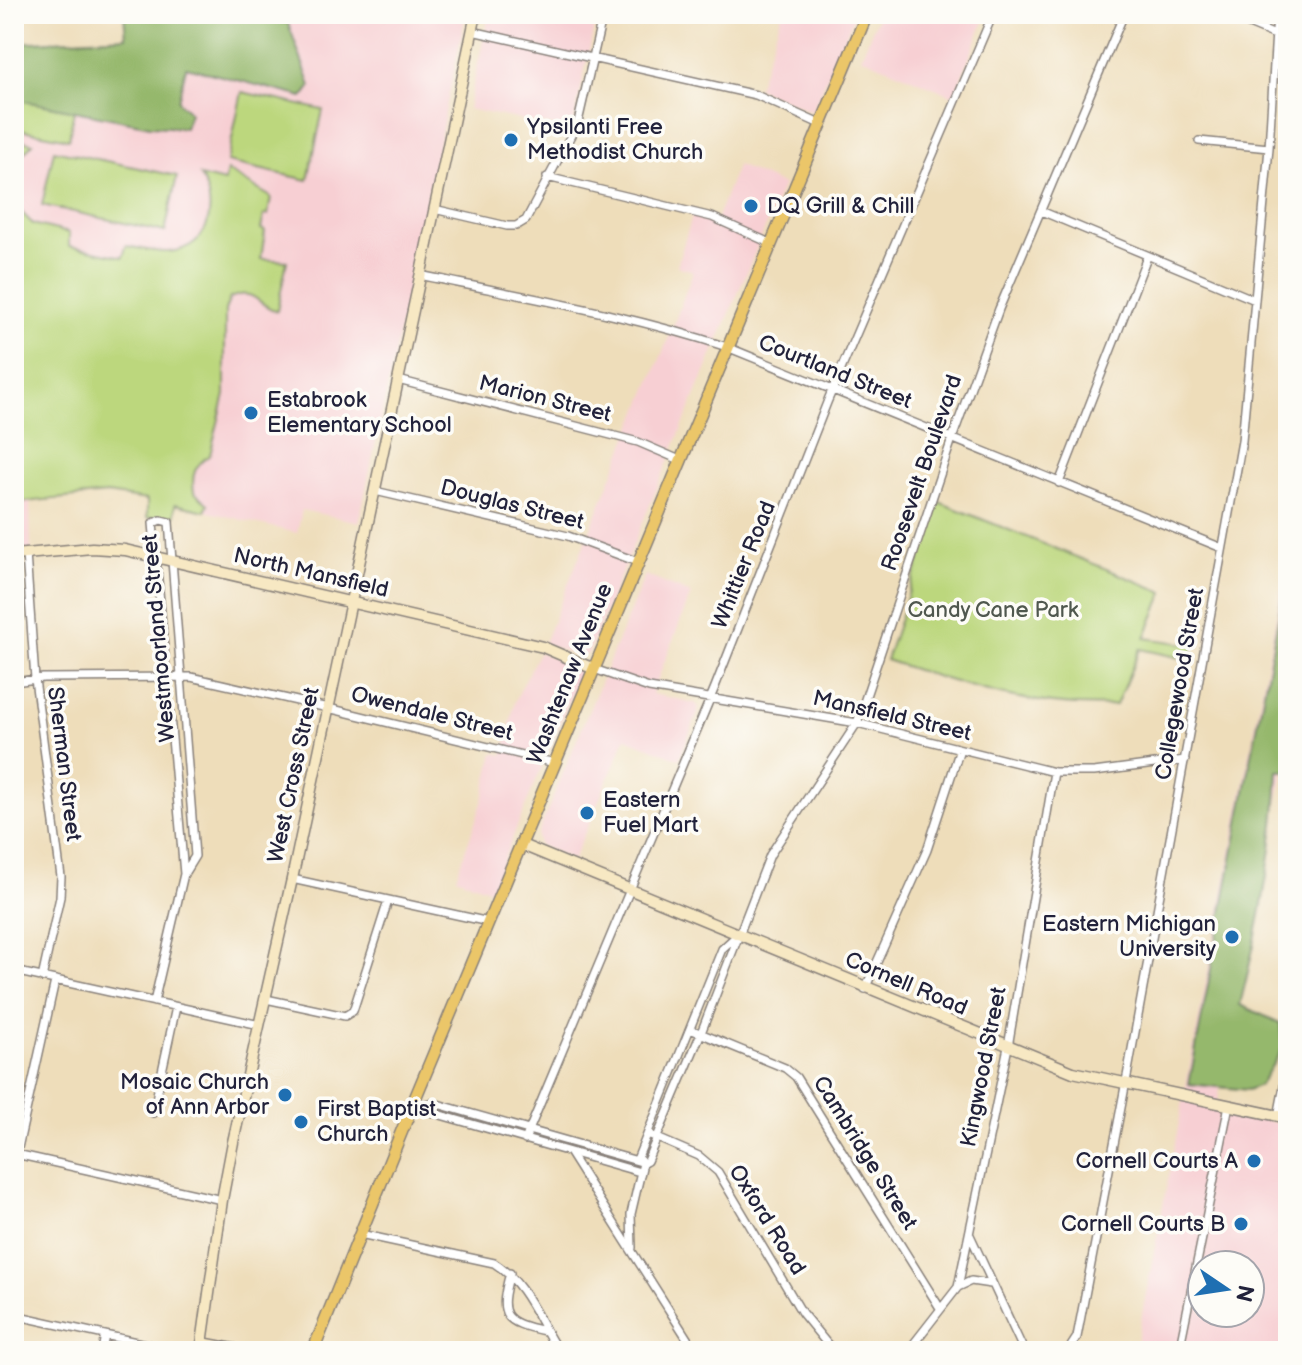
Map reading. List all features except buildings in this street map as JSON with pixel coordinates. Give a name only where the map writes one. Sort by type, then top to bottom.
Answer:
[{"type":"main road","name":"Washtenaw Avenue","points":[[313,1351],[867,14]]},
{"type":"street","name":"West Cross Street","points":[[202,1347],[222,1200],[476,14]]},
{"type":"street","points":[[434,209],[516,226],[526,220],[575,130],[603,14]]},
{"type":"street","name":"Whittier Road","points":[[525,1140],[709,699],[833,390],[993,14]]},
{"type":"street","name":"Roosevelt Boulevard","points":[[632,1248],[631,1214],[643,1163],[647,1161],[701,1033],[777,842],[857,723],[999,309],[1124,14]]},
{"type":"street","points":[[1225,14],[1275,35]]},
{"type":"street","name":"Collegewood Street","points":[[1068,1351],[1077,1337],[1126,1084],[1246,413],[1269,148],[1277,14]]},
{"type":"street","points":[[472,31],[756,95],[820,124]]},
{"type":"street","points":[[1199,141],[1269,148]]},
{"type":"street","points":[[547,177],[712,217],[770,243]]},
{"type":"street","points":[[1041,211],[1255,300]]},
{"type":"street","points":[[1059,483],[1147,257]]},
{"type":"street","name":"Courtland Street","points":[[420,275],[631,318],[727,347],[1222,548]]},
{"type":"street","name":"Marion Street","points":[[398,380],[638,442],[680,460]]},
{"type":"street","name":"Douglas Street","points":[[375,491],[568,536],[638,562]]},
{"type":"street","name":"Westmoorland Street","points":[[154,1002],[184,874],[195,856],[169,522],[161,520],[153,523],[184,874]]},
{"type":"street","name":"North Mansfield","points":[[20,555],[110,548],[156,557],[543,647],[594,669]]},
{"type":"street","name":"Sherman Street","points":[[20,555],[61,877],[60,897],[42,978]]},
{"type":"street","name":"Mansfield Street","points":[[594,669],[637,685],[857,723],[1054,772],[1094,772],[1185,760]]},
{"type":"street","name":"Owendale Street","points":[[14,682],[181,677],[223,683],[555,763]]},
{"type":"street","points":[[865,989],[927,850],[960,749]]},
{"type":"street","name":"Kingwood Street","points":[[908,1351],[958,1287],[1008,1047],[1054,772]]},
{"type":"street","name":"Cornell Road","points":[[522,845],[865,989],[1073,1072],[1283,1118]]},
{"type":"street","points":[[292,879],[489,922]]},
{"type":"street","points":[[266,999],[345,1016],[353,1011],[388,901]]},
{"type":"street","name":"Roosevelt Boulevard","points":[[643,1163],[638,1157],[722,949],[738,934]]},
{"type":"street","points":[[14,971],[260,1025]]},
{"type":"street","points":[[14,1166],[55,981]]},
{"type":"street","points":[[153,1113],[176,1007]]},
{"type":"street","name":"Cambridge Street","points":[[690,1029],[785,1068],[796,1077],[940,1308]]},
{"type":"street","points":[[1283,1118],[1288,1065]]},
{"type":"street","points":[[418,1102],[434,1103],[643,1163]]},
{"type":"street","points":[[418,1102],[430,1112],[640,1172]]},
{"type":"street","points":[[1179,1351],[1229,1105]]},
{"type":"street","name":"Oxford Road","points":[[648,1134],[699,1156],[718,1172],[802,1313],[833,1351]]},
{"type":"street","points":[[572,1142],[569,1152],[695,1351]]},
{"type":"street","points":[[16,1154],[222,1200]]},
{"type":"street","points":[[969,1233],[1024,1351]]},
{"type":"street","points":[[360,1234],[494,1263],[510,1273],[523,1289],[558,1351]]},
{"type":"street","points":[[510,1273],[505,1297],[509,1320],[515,1325],[545,1331]]},
{"type":"street","points":[[958,1287],[971,1281],[991,1284]]},
{"type":"street","points":[[14,1315],[177,1351]]},
{"type":"street","points":[[102,1351],[105,1335]]},
{"type":"street","points":[[202,1347],[244,1351]]},
{"type":"shaded area","points":[[124,14],[466,14],[359,522],[302,510],[297,533],[175,504],[175,516],[147,518],[147,500],[107,494],[30,500],[31,550],[15,551],[14,43],[126,37]]},
{"type":"shaded area","points":[[489,14],[597,14],[572,130],[468,109]]},
{"type":"shaded area","points":[[782,14],[855,14],[812,112],[757,88]]},
{"type":"shaded area","points":[[879,14],[987,14],[954,96],[861,57]]},
{"type":"shaded area","points":[[737,165],[783,185],[588,654],[579,657],[544,643],[693,271],[677,266],[693,213],[716,220]]},
{"type":"shaded area","name":"Eastern Michigan University","points":[[1288,555],[1288,764],[1285,764],[1216,1109],[1281,1124],[1288,1095],[1288,1351],[1135,1351]]},
{"type":"shaded area","points":[[645,575],[691,594],[652,694],[695,703],[698,713],[679,759],[626,738],[573,860],[539,845],[537,836]]},
{"type":"shaded area","points":[[539,652],[577,668],[580,674],[491,890],[456,877],[483,800],[494,753],[503,755],[515,701]]},
{"type":"green space","points":[[124,14],[244,14],[288,23],[311,86],[303,97],[186,67],[178,101],[190,113],[185,128],[150,126],[14,99],[14,43],[126,37]]},
{"type":"green space","points":[[242,92],[323,110],[308,180],[227,162]]},
{"type":"green space","points":[[14,99],[74,110],[69,139],[22,130],[20,140],[33,143],[14,163]]},
{"type":"green space","points":[[54,150],[177,176],[165,232],[42,205]]},
{"type":"green space","points":[[227,171],[271,197],[268,215],[264,215],[261,229],[265,231],[261,259],[287,261],[277,311],[245,295],[230,298],[225,310],[225,395],[210,455],[195,470],[193,480],[194,492],[208,504],[205,511],[175,504],[175,516],[147,518],[147,500],[107,494],[14,503],[14,205],[33,224],[69,233],[69,246],[123,257],[126,246],[169,252],[194,243],[207,224],[209,200],[200,176],[224,182]]},
{"type":"green space","name":"Candy Cane Park","points":[[939,502],[1164,592],[1145,638],[1194,645],[1191,660],[1140,649],[1116,705],[1086,706],[999,694],[886,660]]},
{"type":"green space","points":[[1288,566],[1288,771],[1278,771],[1265,889],[1240,1005],[1280,1023],[1283,1048],[1260,1085],[1248,1090],[1189,1084]]},
{"type":"place","name":"Ypsilanti Free Methodist Church","points":[[511,140]]},
{"type":"place","name":"DQ Grill & Chill","points":[[751,206]]},
{"type":"place","name":"Estabrook Elementary School","points":[[251,413]]},
{"type":"place","name":"Eastern Fuel Mart","points":[[587,813]]},
{"type":"place","name":"Eastern Michigan University","points":[[1232,937]]},
{"type":"place","name":"Mosaic Church of Ann Arbor","points":[[285,1095]]},
{"type":"place","name":"First Baptist Church","points":[[301,1122]]},
{"type":"place","name":"Cornell Courts A","points":[[1254,1161]]},
{"type":"place","name":"Cornell Courts B","points":[[1241,1224]]}]
